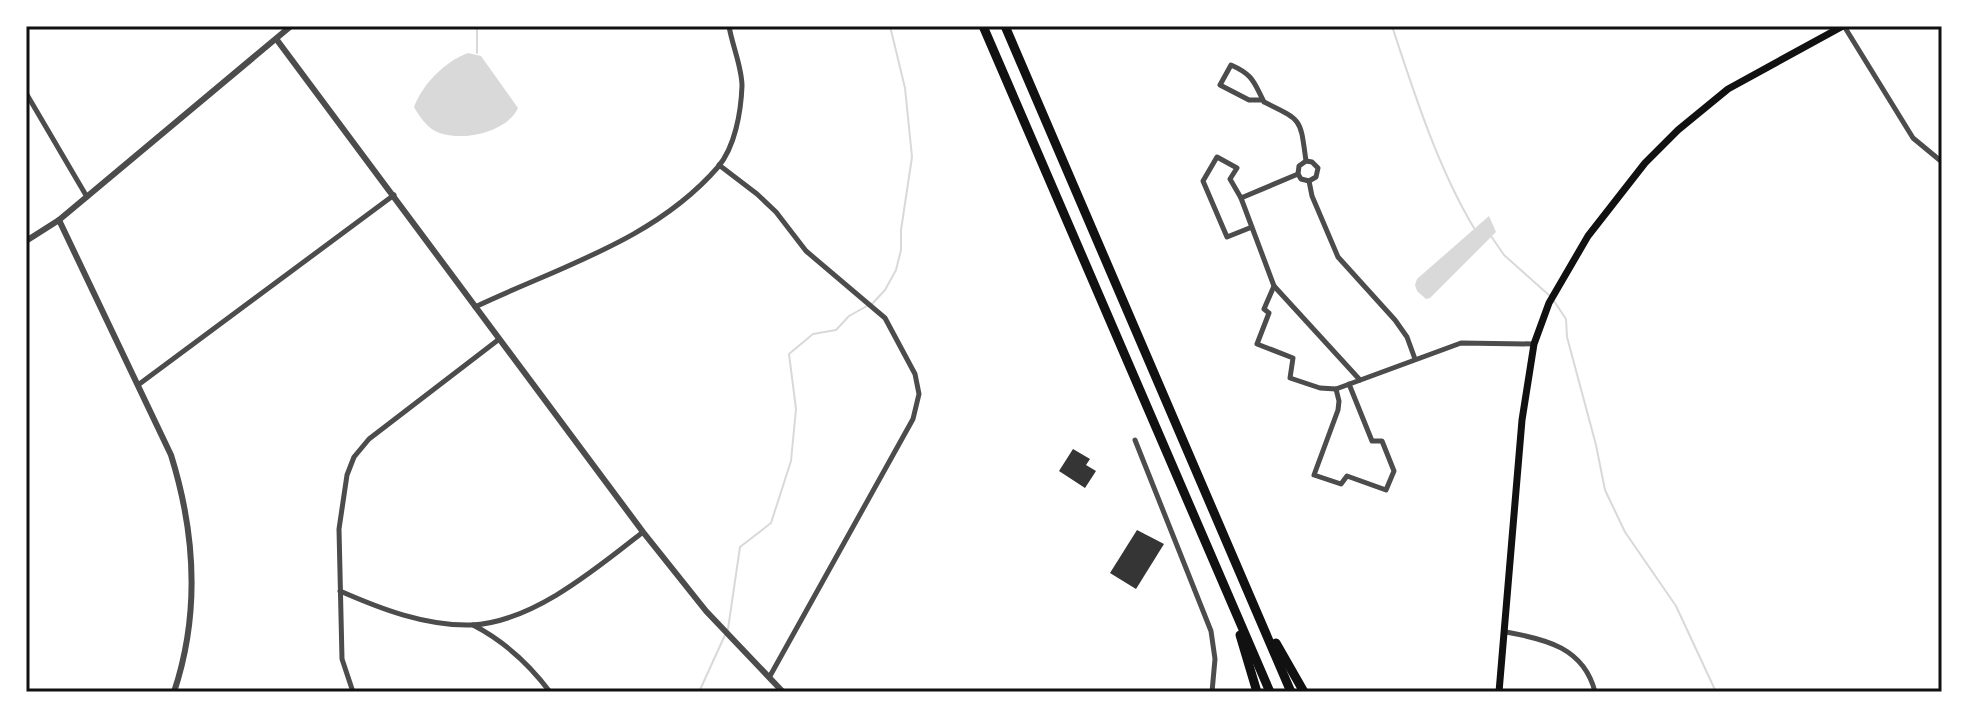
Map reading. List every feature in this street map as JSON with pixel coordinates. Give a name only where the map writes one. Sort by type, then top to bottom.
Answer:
[{"type":"highway","points":[[983,26],[1270,692]]},
{"type":"highway","points":[[1005,26],[1291,692]]},
{"type":"highway","points":[[1226,590],[1257,692]]},
{"type":"highway","points":[[1256,606],[1304,692]]},
{"type":"main road","points":[[1499,692],[1506,632],[1516,467],[1534,344],[1549,303],[1588,236],[1645,163],[1678,130],[1728,89],[1843,26]]},
{"type":"street","points":[[26,241],[59,220],[291,26]]},
{"type":"street","points":[[474,307],[627,239],[661,217],[719,165],[736,129],[742,82],[729,26]]},
{"type":"street","points":[[1843,26],[1913,138],[1942,162]]},
{"type":"street","points":[[277,40],[643,532],[706,611],[783,692]]},
{"type":"street","points":[[1262,100],[1257,83],[1243,70],[1231,65],[1220,85],[1249,100],[1262,100],[1297,118],[1301,125],[1306,161]]},
{"type":"street","points":[[26,93],[87,197]]},
{"type":"street","points":[[1252,227],[1227,237],[1203,181],[1217,157],[1237,168],[1230,179],[1241,198],[1252,227],[1274,286],[1360,380]]},
{"type":"street","points":[[1306,161],[1318,168],[1316,177],[1309,181],[1301,179],[1298,174],[1299,166],[1306,161]]},
{"type":"street","points":[[719,165],[757,194],[776,212],[806,251],[885,318],[915,374],[919,394],[913,419],[770,676]]},
{"type":"street","points":[[1241,198],[1298,174]]},
{"type":"street","points":[[1309,181],[1312,196],[1338,257],[1395,320],[1407,337],[1415,360]]},
{"type":"street","points":[[138,385],[394,195]]},
{"type":"street","points":[[59,220],[171,455],[184,495],[192,576],[190,630],[174,692]]},
{"type":"street","points":[[1274,286],[1264,309],[1269,313],[1257,344],[1293,358],[1290,378],[1320,388],[1336,389],[1461,343],[1534,344]]},
{"type":"street","points":[[353,692],[342,659],[339,529],[347,475],[354,457],[369,439],[498,340]]},
{"type":"street","points":[[1336,389],[1338,410],[1314,475],[1341,484],[1347,476],[1386,490],[1394,471],[1382,441],[1372,441],[1349,384]]},
{"type":"street","points":[[1135,440],[1211,631],[1215,659],[1212,692]]},
{"type":"street","points":[[340,591],[381,609],[421,620],[472,625],[515,615],[549,599],[580,581],[643,532]]},
{"type":"street","points":[[472,625],[496,637],[535,673],[550,692]]},
{"type":"street","points":[[1506,632],[1548,640],[1563,647],[1586,669],[1595,692]]},
{"type":"shaded area","points":[[468,53],[481,56],[518,108],[504,124],[481,133],[456,136],[435,131],[414,107],[435,75]]},
{"type":"shaded area","points":[[1489,216],[1496,232],[1426,299],[1417,291],[1417,279]]},
{"type":"building","points":[[1073,449],[1090,459],[1086,465],[1096,471],[1085,488],[1059,471]]},
{"type":"building","points":[[1137,530],[1164,544],[1136,589],[1110,573]]},
{"type":"waterway","points":[[477,26],[477,53]]},
{"type":"waterway","points":[[872,304],[885,290],[896,270],[912,157],[905,88],[890,26]]},
{"type":"waterway","points":[[1392,26],[1438,155],[1474,228]]},
{"type":"waterway","points":[[1491,236],[1504,255],[1550,296]]},
{"type":"waterway","points":[[1554,301],[1566,319],[1567,337],[1605,490],[1625,532],[1676,606],[1716,692]]},
{"type":"waterway","points":[[728,629],[740,547],[771,523],[791,461],[796,409],[789,354],[813,334],[836,330],[849,316],[867,306]]},
{"type":"waterway","points":[[699,692],[725,635]]}]
